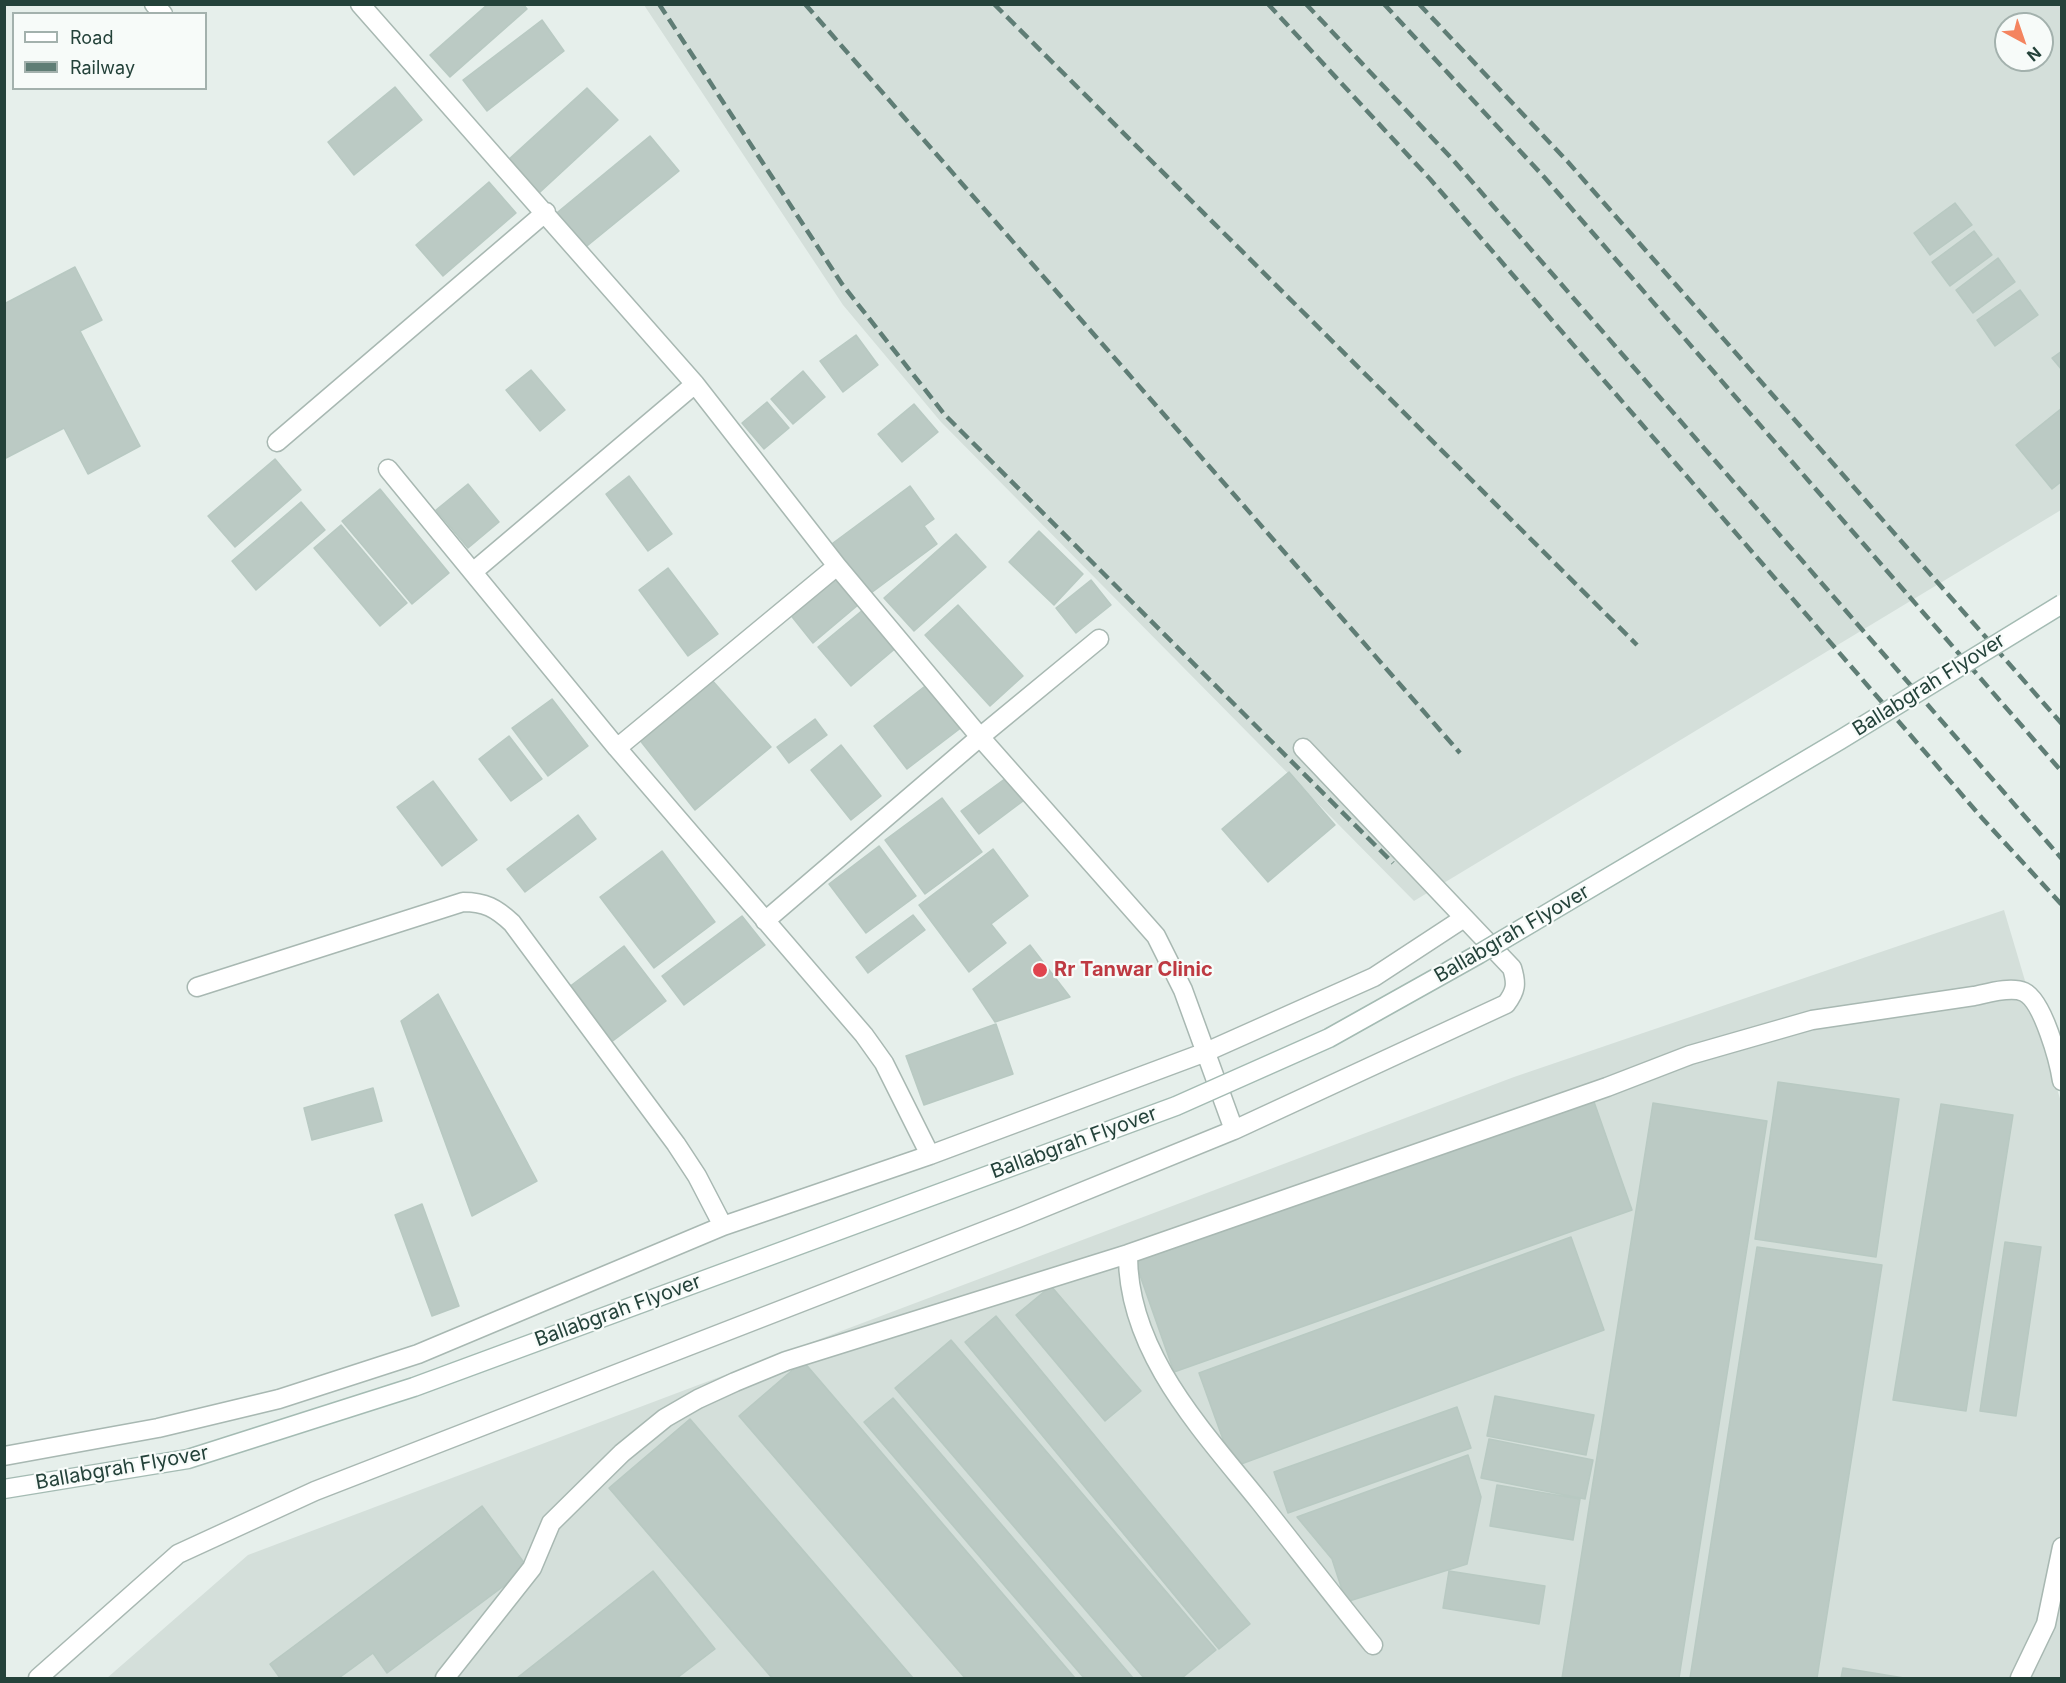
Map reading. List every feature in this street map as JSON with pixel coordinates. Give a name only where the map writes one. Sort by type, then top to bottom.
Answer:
[{"type":"street","points":[[360,4],[546,212],[695,384],[837,566],[980,737],[1156,936],[1183,990],[1234,1130]]},
{"type":"street","points":[[277,442],[546,212]]},
{"type":"street","points":[[474,571],[695,384]]},
{"type":"street","points":[[388,469],[617,748],[864,1035],[884,1063],[930,1155]]},
{"type":"street","points":[[617,748],[837,566]]},
{"type":"street","name":"Ballabgrah Flyover","points":[[4,1489],[188,1460],[403,1391],[1176,1106],[1329,1038],[1479,954],[1840,740],[2061,604]]},
{"type":"street","points":[[765,921],[980,737],[1099,639]]},
{"type":"street","points":[[38,1678],[177,1554],[315,1491],[1009,1222],[1234,1130],[1506,1004],[1515,993],[1517,983],[1512,968],[1303,748]]},
{"type":"street","points":[[197,987],[464,902],[481,902],[497,909],[512,923],[676,1144],[697,1176],[723,1226]]},
{"type":"street","points":[[4,1456],[158,1428],[290,1396],[418,1354],[723,1226],[930,1155],[1206,1052],[1374,977],[1464,918]]},
{"type":"street","points":[[445,1678],[532,1568],[551,1523],[622,1453],[665,1418],[698,1399],[786,1361],[1128,1254],[1607,1087],[1690,1055],[1812,1020],[1994,991],[2022,991],[2030,996],[2040,1011],[2061,1081]]},
{"type":"street","points":[[1128,1254],[1128,1278],[1137,1311],[1156,1360],[1183,1406],[1373,1646]]},
{"type":"street","points":[[2020,1678],[2046,1624],[2061,1547]]},
{"type":"shaded area","points":[[644,5],[2061,5],[2061,510],[1414,901],[941,422],[843,305]]},
{"type":"shaded area","points":[[2004,910],[2061,1102],[2061,1678],[107,1678],[248,1555],[1514,1077]]},
{"type":"building","points":[[488,4],[523,4],[527,9],[450,77],[430,55]]},
{"type":"building","points":[[542,20],[564,51],[487,111],[463,80]]},
{"type":"building","points":[[395,87],[422,120],[354,175],[328,142]]},
{"type":"building","points":[[587,88],[618,120],[539,193],[508,160]]},
{"type":"building","points":[[650,136],[679,171],[582,250],[553,216]]},
{"type":"building","points":[[489,182],[516,213],[443,276],[416,245]]},
{"type":"building","points":[[1955,203],[1972,225],[1930,255],[1914,233]]},
{"type":"building","points":[[1974,231],[1992,255],[1950,286],[1932,262]]},
{"type":"building","points":[[1998,258],[2015,282],[1973,313],[1956,290]]},
{"type":"building","points":[[75,267],[102,320],[80,331],[140,446],[88,474],[64,428],[4,459],[4,304]]},
{"type":"building","points":[[2020,290],[2038,315],[1995,346],[1977,320]]},
{"type":"building","points":[[856,335],[878,365],[843,392],[820,361]]},
{"type":"building","points":[[2062,351],[2062,370],[2052,358]]},
{"type":"building","points":[[531,370],[565,410],[540,431],[506,390]]},
{"type":"building","points":[[803,371],[825,397],[793,424],[771,399]]},
{"type":"building","points":[[767,402],[789,428],[764,449],[742,423]]},
{"type":"building","points":[[914,404],[938,432],[902,462],[878,434]]},
{"type":"building","points":[[2062,408],[2062,481],[2052,489],[2016,445]]},
{"type":"building","points":[[275,459],[301,490],[235,547],[208,516]]},
{"type":"building","points":[[629,476],[672,534],[648,551],[606,494]]},
{"type":"building","points":[[468,484],[499,522],[468,548],[436,510]]},
{"type":"building","points":[[910,486],[934,519],[924,526],[937,544],[867,596],[829,546]]},
{"type":"building","points":[[380,489],[449,573],[412,604],[342,521]]},
{"type":"building","points":[[301,502],[325,530],[256,590],[232,561]]},
{"type":"building","points":[[341,525],[407,603],[380,626],[314,548]]},
{"type":"building","points":[[1039,531],[1083,574],[1054,605],[1009,562]]},
{"type":"building","points":[[956,534],[986,567],[914,631],[884,598]]},
{"type":"building","points":[[668,568],[718,634],[688,656],[639,590]]},
{"type":"building","points":[[832,576],[858,605],[813,643],[789,613]]},
{"type":"building","points":[[1091,580],[1111,605],[1076,633],[1056,608]]},
{"type":"building","points":[[958,605],[1023,676],[990,706],[925,635]]},
{"type":"building","points":[[864,609],[897,647],[851,686],[818,647]]},
{"type":"building","points":[[711,679],[771,747],[695,810],[639,739]]},
{"type":"building","points":[[929,683],[962,727],[907,769],[874,726]]},
{"type":"building","points":[[552,699],[588,746],[548,776],[512,728]]},
{"type":"building","points":[[815,719],[827,735],[789,763],[777,747]]},
{"type":"building","points":[[509,736],[542,779],[511,801],[479,759]]},
{"type":"building","points":[[841,745],[881,796],[851,820],[811,770]]},
{"type":"building","points":[[1289,772],[1335,825],[1268,882],[1222,829]]},
{"type":"building","points":[[1006,778],[1023,801],[979,834],[961,811]]},
{"type":"building","points":[[433,781],[477,840],[442,866],[397,807]]},
{"type":"building","points":[[942,798],[982,852],[925,894],[885,840]]},
{"type":"building","points":[[578,815],[596,839],[525,892],[507,869]]},
{"type":"building","points":[[879,846],[916,896],[866,933],[829,884]]},
{"type":"building","points":[[993,849],[1028,896],[991,924],[1006,943],[969,972],[919,905]]},
{"type":"building","points":[[662,851],[715,922],[654,968],[600,897]]},
{"type":"building","points":[[913,915],[925,930],[868,973],[856,957]]},
{"type":"building","points":[[742,916],[765,945],[684,1005],[662,976]]},
{"type":"building","points":[[1030,945],[1070,997],[995,1022],[973,989]]},
{"type":"building","points":[[624,946],[666,1001],[606,1046],[565,990]]},
{"type":"building","points":[[438,994],[537,1181],[472,1216],[401,1021]]},
{"type":"building","points":[[996,1024],[1013,1074],[924,1105],[906,1056]]},
{"type":"building","points":[[1778,1082],[1899,1099],[1876,1257],[1755,1239]]},
{"type":"building","points":[[373,1088],[382,1121],[312,1140],[304,1108]]},
{"type":"building","points":[[1593,1099],[1632,1210],[1174,1372],[1135,1261]]},
{"type":"building","points":[[1653,1103],[1767,1121],[1679,1678],[1562,1678]]},
{"type":"building","points":[[1941,1104],[2013,1115],[1966,1411],[1893,1400]]},
{"type":"building","points":[[422,1204],[459,1306],[432,1316],[395,1215]]},
{"type":"building","points":[[1571,1237],[1604,1330],[1233,1467],[1199,1373]]},
{"type":"building","points":[[2005,1242],[2041,1247],[2016,1416],[1980,1411]]},
{"type":"building","points":[[1757,1247],[1882,1265],[1817,1678],[1690,1678]]},
{"type":"building","points":[[1051,1286],[1141,1391],[1105,1421],[1016,1315]]},
{"type":"building","points":[[996,1316],[1250,1624],[1219,1649],[965,1342]]},
{"type":"building","points":[[951,1340],[1216,1650],[1182,1678],[1144,1678],[895,1388]]},
{"type":"building","points":[[803,1361],[1075,1678],[965,1678],[739,1416]]},
{"type":"building","points":[[1495,1396],[1594,1415],[1586,1455],[1487,1436]]},
{"type":"building","points":[[893,1398],[1133,1678],[1084,1678],[864,1422]]},
{"type":"building","points":[[1457,1407],[1471,1448],[1288,1513],[1274,1472]]},
{"type":"building","points":[[690,1419],[913,1678],[772,1678],[609,1488]]},
{"type":"building","points":[[1489,1439],[1593,1460],[1585,1499],[1481,1478]]},
{"type":"building","points":[[1468,1455],[1481,1497],[1467,1564],[1346,1602],[1332,1559],[1297,1517]]},
{"type":"building","points":[[1497,1485],[1580,1499],[1573,1540],[1490,1526]]},
{"type":"building","points":[[482,1506],[528,1568],[387,1673],[373,1653],[339,1678],[280,1678],[270,1664]]},
{"type":"building","points":[[653,1571],[715,1649],[677,1678],[517,1678]]},
{"type":"building","points":[[1449,1571],[1545,1586],[1539,1624],[1443,1608]]},
{"type":"building","points":[[1843,1668],[1904,1678],[1841,1678]]},
{"type":"railway","points":[[659,4],[842,284],[945,415],[1393,863]]},
{"type":"railway","points":[[805,4],[1460,753]]},
{"type":"railway","points":[[994,4],[1637,645]]},
{"type":"railway","points":[[1268,4],[1430,179],[1982,818],[2062,905]]},
{"type":"railway","points":[[1306,4],[1454,161],[2062,859]]},
{"type":"railway","points":[[1384,4],[1545,178],[2062,772]]},
{"type":"railway","points":[[1419,4],[1568,162],[2062,724]]},
{"type":"place","name":"Rr Tanwar Clinic","points":[[1040,970]]}]
